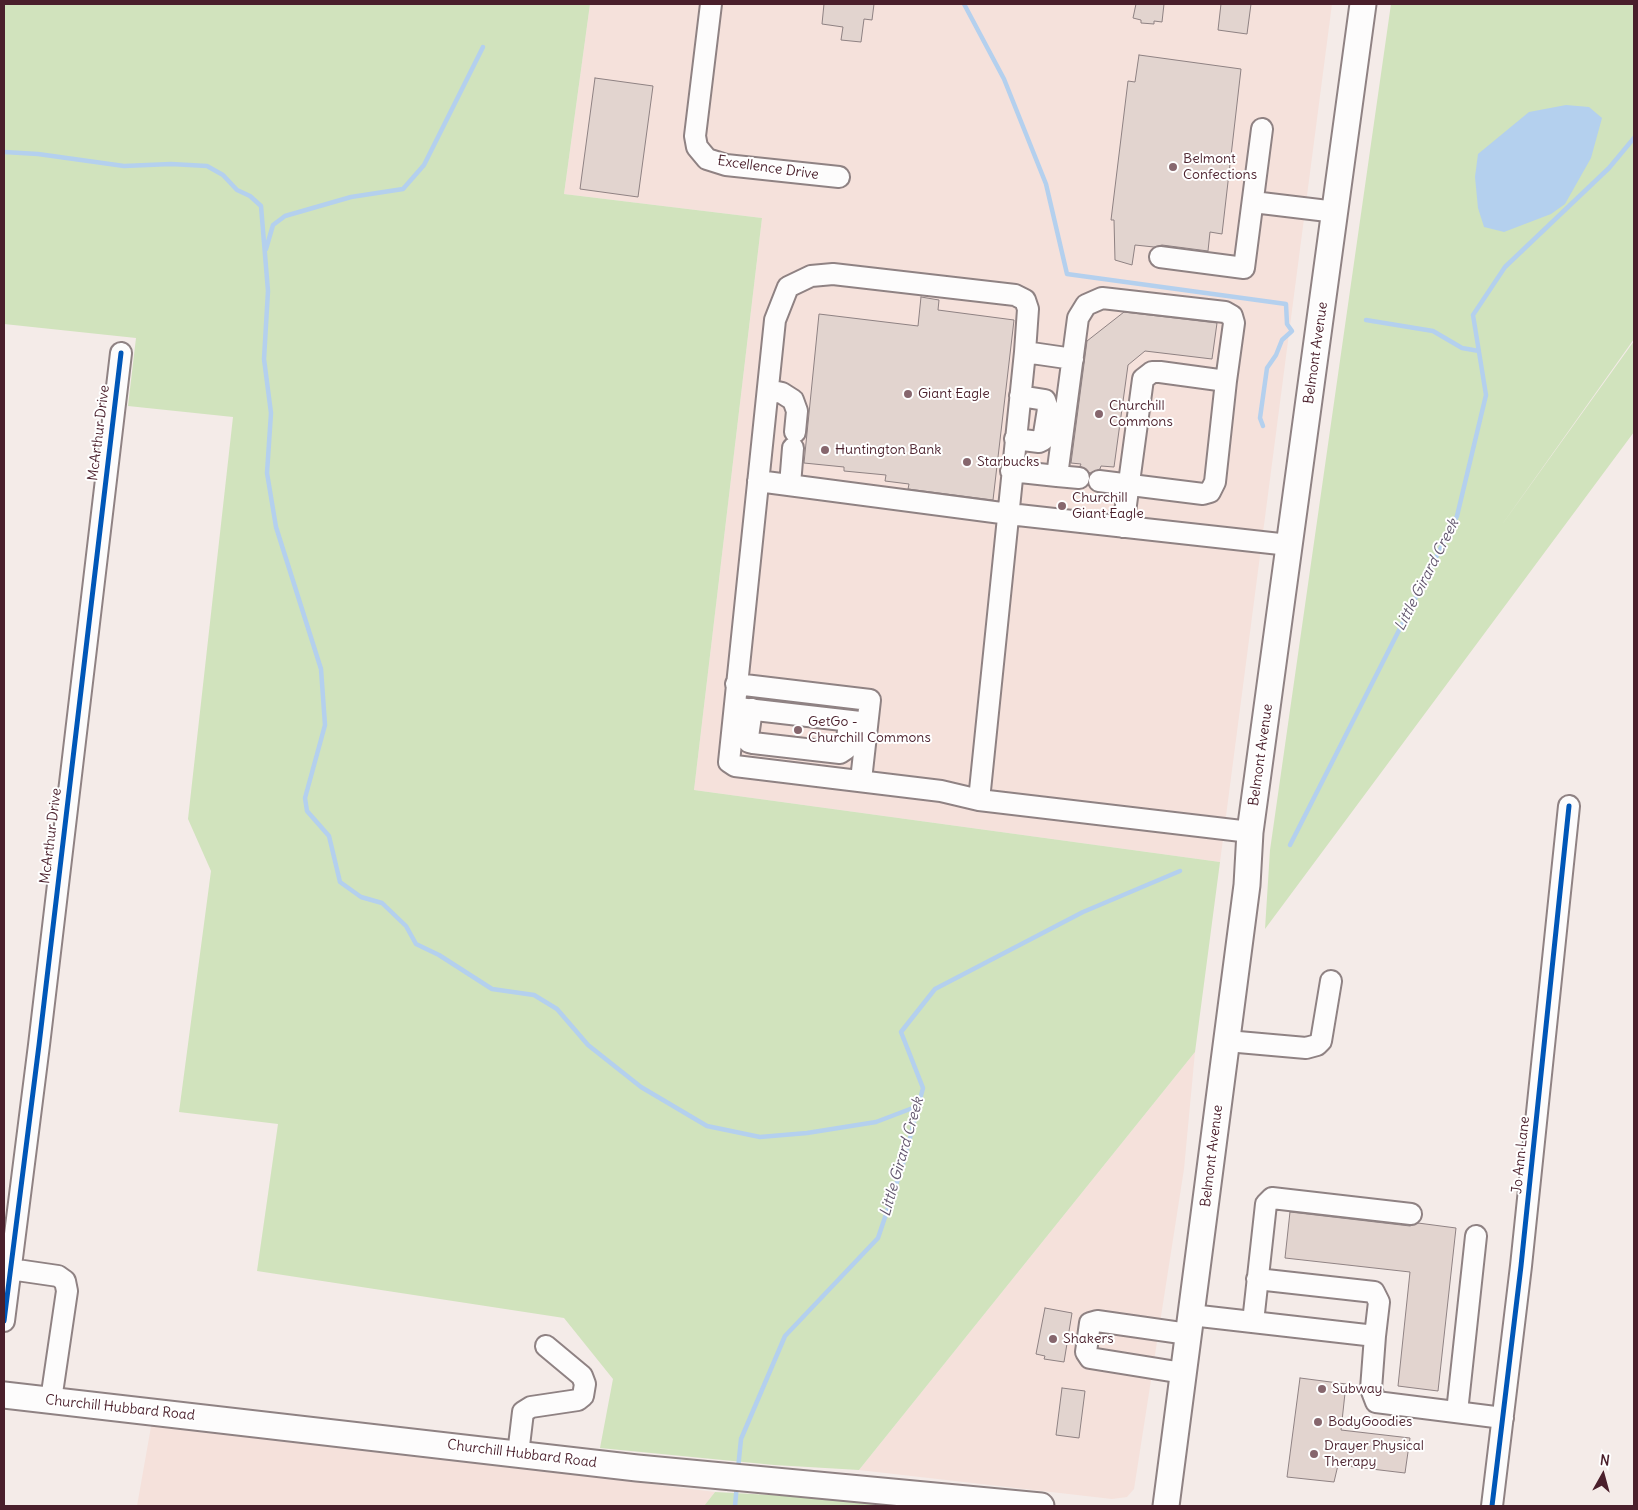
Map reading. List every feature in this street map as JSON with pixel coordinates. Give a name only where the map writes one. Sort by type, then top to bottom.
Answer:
[{"type":"main road","name":"Belmont Avenue","points":[[1166,1506],[1247,885],[1250,832],[1363,4]]},
{"type":"main road","name":"Churchill Hubbard Road","points":[[4,1395],[637,1468],[1041,1506]]},
{"type":"street","name":"Excellence Drive","points":[[711,4],[695,136],[697,147],[707,159],[726,165],[838,177]]},
{"type":"street","points":[[1160,257],[1244,268],[1262,129]]},
{"type":"street","points":[[1253,202],[1336,212]]},
{"type":"street","points":[[736,684],[870,700],[844,752],[777,746],[749,742],[736,684],[775,320],[788,287],[812,276],[833,274],[1014,295],[1025,300],[1028,310],[1025,352],[1011,471],[1009,514],[979,800]]},
{"type":"street","points":[[1058,476],[1080,312],[1094,301],[1111,299],[1225,312],[1232,316],[1234,323],[1215,482],[1210,492],[1204,494],[1099,481]]},
{"type":"street","points":[[1025,352],[1073,359]]},
{"type":"street","name":"McArthur Drive","points":[[4,1321],[39,1045],[104,480],[121,353]]},
{"type":"street","points":[[1123,527],[1140,385],[1147,374],[1160,372],[1226,381]]},
{"type":"street","points":[[768,390],[782,393],[793,400],[797,411],[790,486]]},
{"type":"street","points":[[1015,439],[1039,442],[1043,440],[1048,409],[1045,400],[1020,396]]},
{"type":"street","points":[[1011,471],[1078,478]]},
{"type":"street","points":[[758,481],[1009,514],[1289,545]]},
{"type":"street","points":[[780,713],[782,689]]},
{"type":"street","points":[[820,717],[823,694]]},
{"type":"street","points":[[742,708],[858,722]]},
{"type":"street","points":[[742,708],[729,762],[734,766],[861,780],[941,792],[979,800],[1250,832]]},
{"type":"street","points":[[858,722],[861,780]]},
{"type":"street","points":[[774,770],[777,746]]},
{"type":"street","points":[[814,775],[817,750]]},
{"type":"street","name":"Jo Ann Lane","points":[[1492,1506],[1521,1266],[1569,806]]},
{"type":"street","points":[[1227,1042],[1306,1048],[1317,1045],[1321,1041],[1331,981]]},
{"type":"street","points":[[1253,1322],[1266,1204],[1272,1198],[1411,1214]]},
{"type":"street","points":[[1457,1412],[1476,1236]]},
{"type":"street","points":[[10,1269],[58,1276],[65,1281],[67,1291],[51,1400]]},
{"type":"street","points":[[1257,1278],[1374,1292],[1378,1302],[1371,1389],[1376,1402],[1503,1418]]},
{"type":"street","points":[[1183,1373],[1090,1358],[1086,1352],[1090,1323],[1097,1321],[1190,1324],[1253,1322],[1375,1336]]},
{"type":"street","points":[[518,1454],[523,1412],[531,1407],[578,1400],[583,1396],[585,1384],[582,1376],[546,1346]]},
{"type":"shaded area","points":[[590,4],[1332,4],[1220,862],[694,790],[762,218],[564,194]]},
{"type":"shaded area","points":[[1195,1052],[1184,1169],[1134,1489],[1127,1497],[1112,1499],[859,1470]]},
{"type":"shaded area","points":[[152,1421],[715,1492],[704,1506],[137,1506]]},
{"type":"green space","points":[[4,4],[590,4],[564,194],[762,218],[694,790],[1220,862],[1195,1052],[859,1470],[774,1465],[600,1448],[613,1379],[564,1318],[257,1271],[278,1124],[179,1112],[211,871],[188,819],[233,417],[128,406],[136,338],[4,324]]},
{"type":"green space","points":[[1391,4],[1634,4],[1634,339],[1501,526],[1634,341],[1634,432],[1265,929],[1270,850]]},
{"type":"green space","points":[[715,1492],[808,1497],[889,1506],[704,1506]]},
{"type":"water","points":[[1566,105],[1589,107],[1602,118],[1591,158],[1565,204],[1551,214],[1504,232],[1484,227],[1478,208],[1475,177],[1478,154],[1529,112]]},
{"type":"building","points":[[824,4],[874,4],[872,20],[864,19],[861,42],[841,40],[843,27],[822,24]]},
{"type":"building","points":[[1136,4],[1164,4],[1162,22],[1154,21],[1154,24],[1141,23],[1141,20],[1133,18]]},
{"type":"building","points":[[1221,4],[1251,4],[1247,34],[1218,30]]},
{"type":"building","name":"Belmont Confections","points":[[1139,55],[1241,69],[1222,234],[1210,232],[1208,251],[1162,245],[1154,247],[1135,245],[1132,265],[1115,260],[1114,220],[1111,220],[1128,81],[1135,82]]},
{"type":"building","points":[[595,78],[653,86],[638,197],[580,189]]},
{"type":"building","name":"Giant Eagle","points":[[921,297],[939,300],[938,310],[1014,320],[993,500],[908,489],[909,484],[885,481],[886,475],[844,471],[844,467],[804,463],[819,314],[918,326]]},
{"type":"building","name":"Churchill Commons","points":[[1124,312],[1217,323],[1212,359],[1145,351],[1128,365],[1114,467],[1101,466],[1100,469],[1090,473],[1080,466],[1081,464],[1071,463],[1087,341]]},
{"type":"building","points":[[1290,1212],[1410,1226],[1418,1223],[1456,1228],[1438,1391],[1398,1386],[1410,1272],[1285,1258]]},
{"type":"building","name":"Shakers","points":[[1045,1308],[1072,1313],[1064,1362],[1044,1359],[1045,1356],[1036,1354]]},
{"type":"building","points":[[1300,1378],[1346,1384],[1341,1430],[1410,1438],[1405,1473],[1338,1465],[1334,1482],[1287,1477]]},
{"type":"building","points":[[1062,1388],[1085,1391],[1079,1438],[1056,1435]]},
{"type":"waterway","points":[[964,4],[1004,79],[1046,184],[1067,274],[1286,304],[1287,324],[1292,331],[1282,340],[1276,355],[1267,368],[1260,418],[1263,426]]},
{"type":"waterway","points":[[266,249],[273,225],[285,216],[351,197],[403,189],[424,165],[483,47]]},
{"type":"waterway","name":"Little Girard Creek","points":[[1290,845],[1457,516],[1486,395],[1473,315],[1505,267],[1609,168],[1634,138]]},
{"type":"waterway","points":[[4,152],[38,154],[124,166],[171,164],[207,166],[223,175],[237,190],[250,196],[261,206],[268,291],[264,359],[271,413],[267,473],[276,527],[321,669],[325,725],[305,798],[307,811],[329,836],[340,882],[361,897],[382,903],[406,926],[416,944],[439,955],[492,989],[534,995],[557,1009],[588,1045],[641,1087],[707,1126],[760,1137],[807,1133],[876,1122],[918,1106]]},
{"type":"waterway","points":[[1366,320],[1433,331],[1462,348],[1479,351]]},
{"type":"waterway","name":"Little Girard Creek","points":[[738,1469],[741,1439],[785,1336],[878,1238],[903,1164],[923,1088],[901,1032],[935,989],[1083,912],[1180,871]]},
{"type":"waterway","name":"Little Girard Creek","points":[[735,1506],[737,1484]]},
{"type":"cycle path","points":[[4,1321],[39,1045],[121,353]]},
{"type":"cycle path","points":[[1492,1506],[1521,1266],[1569,806]]},
{"type":"place","name":"Belmont Confections","points":[[1173,167]]},
{"type":"place","name":"Giant Eagle","points":[[908,394]]},
{"type":"place","name":"Churchill Commons","points":[[1099,414]]},
{"type":"place","name":"Huntington Bank","points":[[825,450]]},
{"type":"place","name":"Starbucks","points":[[967,462]]},
{"type":"place","name":"Churchill Giant Eagle","points":[[1062,506]]},
{"type":"place","name":"GetGo - Churchill Commons","points":[[798,730]]},
{"type":"place","name":"Shakers","points":[[1053,1339]]},
{"type":"place","name":"Subway","points":[[1322,1389]]},
{"type":"place","name":"BodyGoodies","points":[[1318,1422]]},
{"type":"place","name":"Drayer Physical Therapy","points":[[1314,1454]]}]
